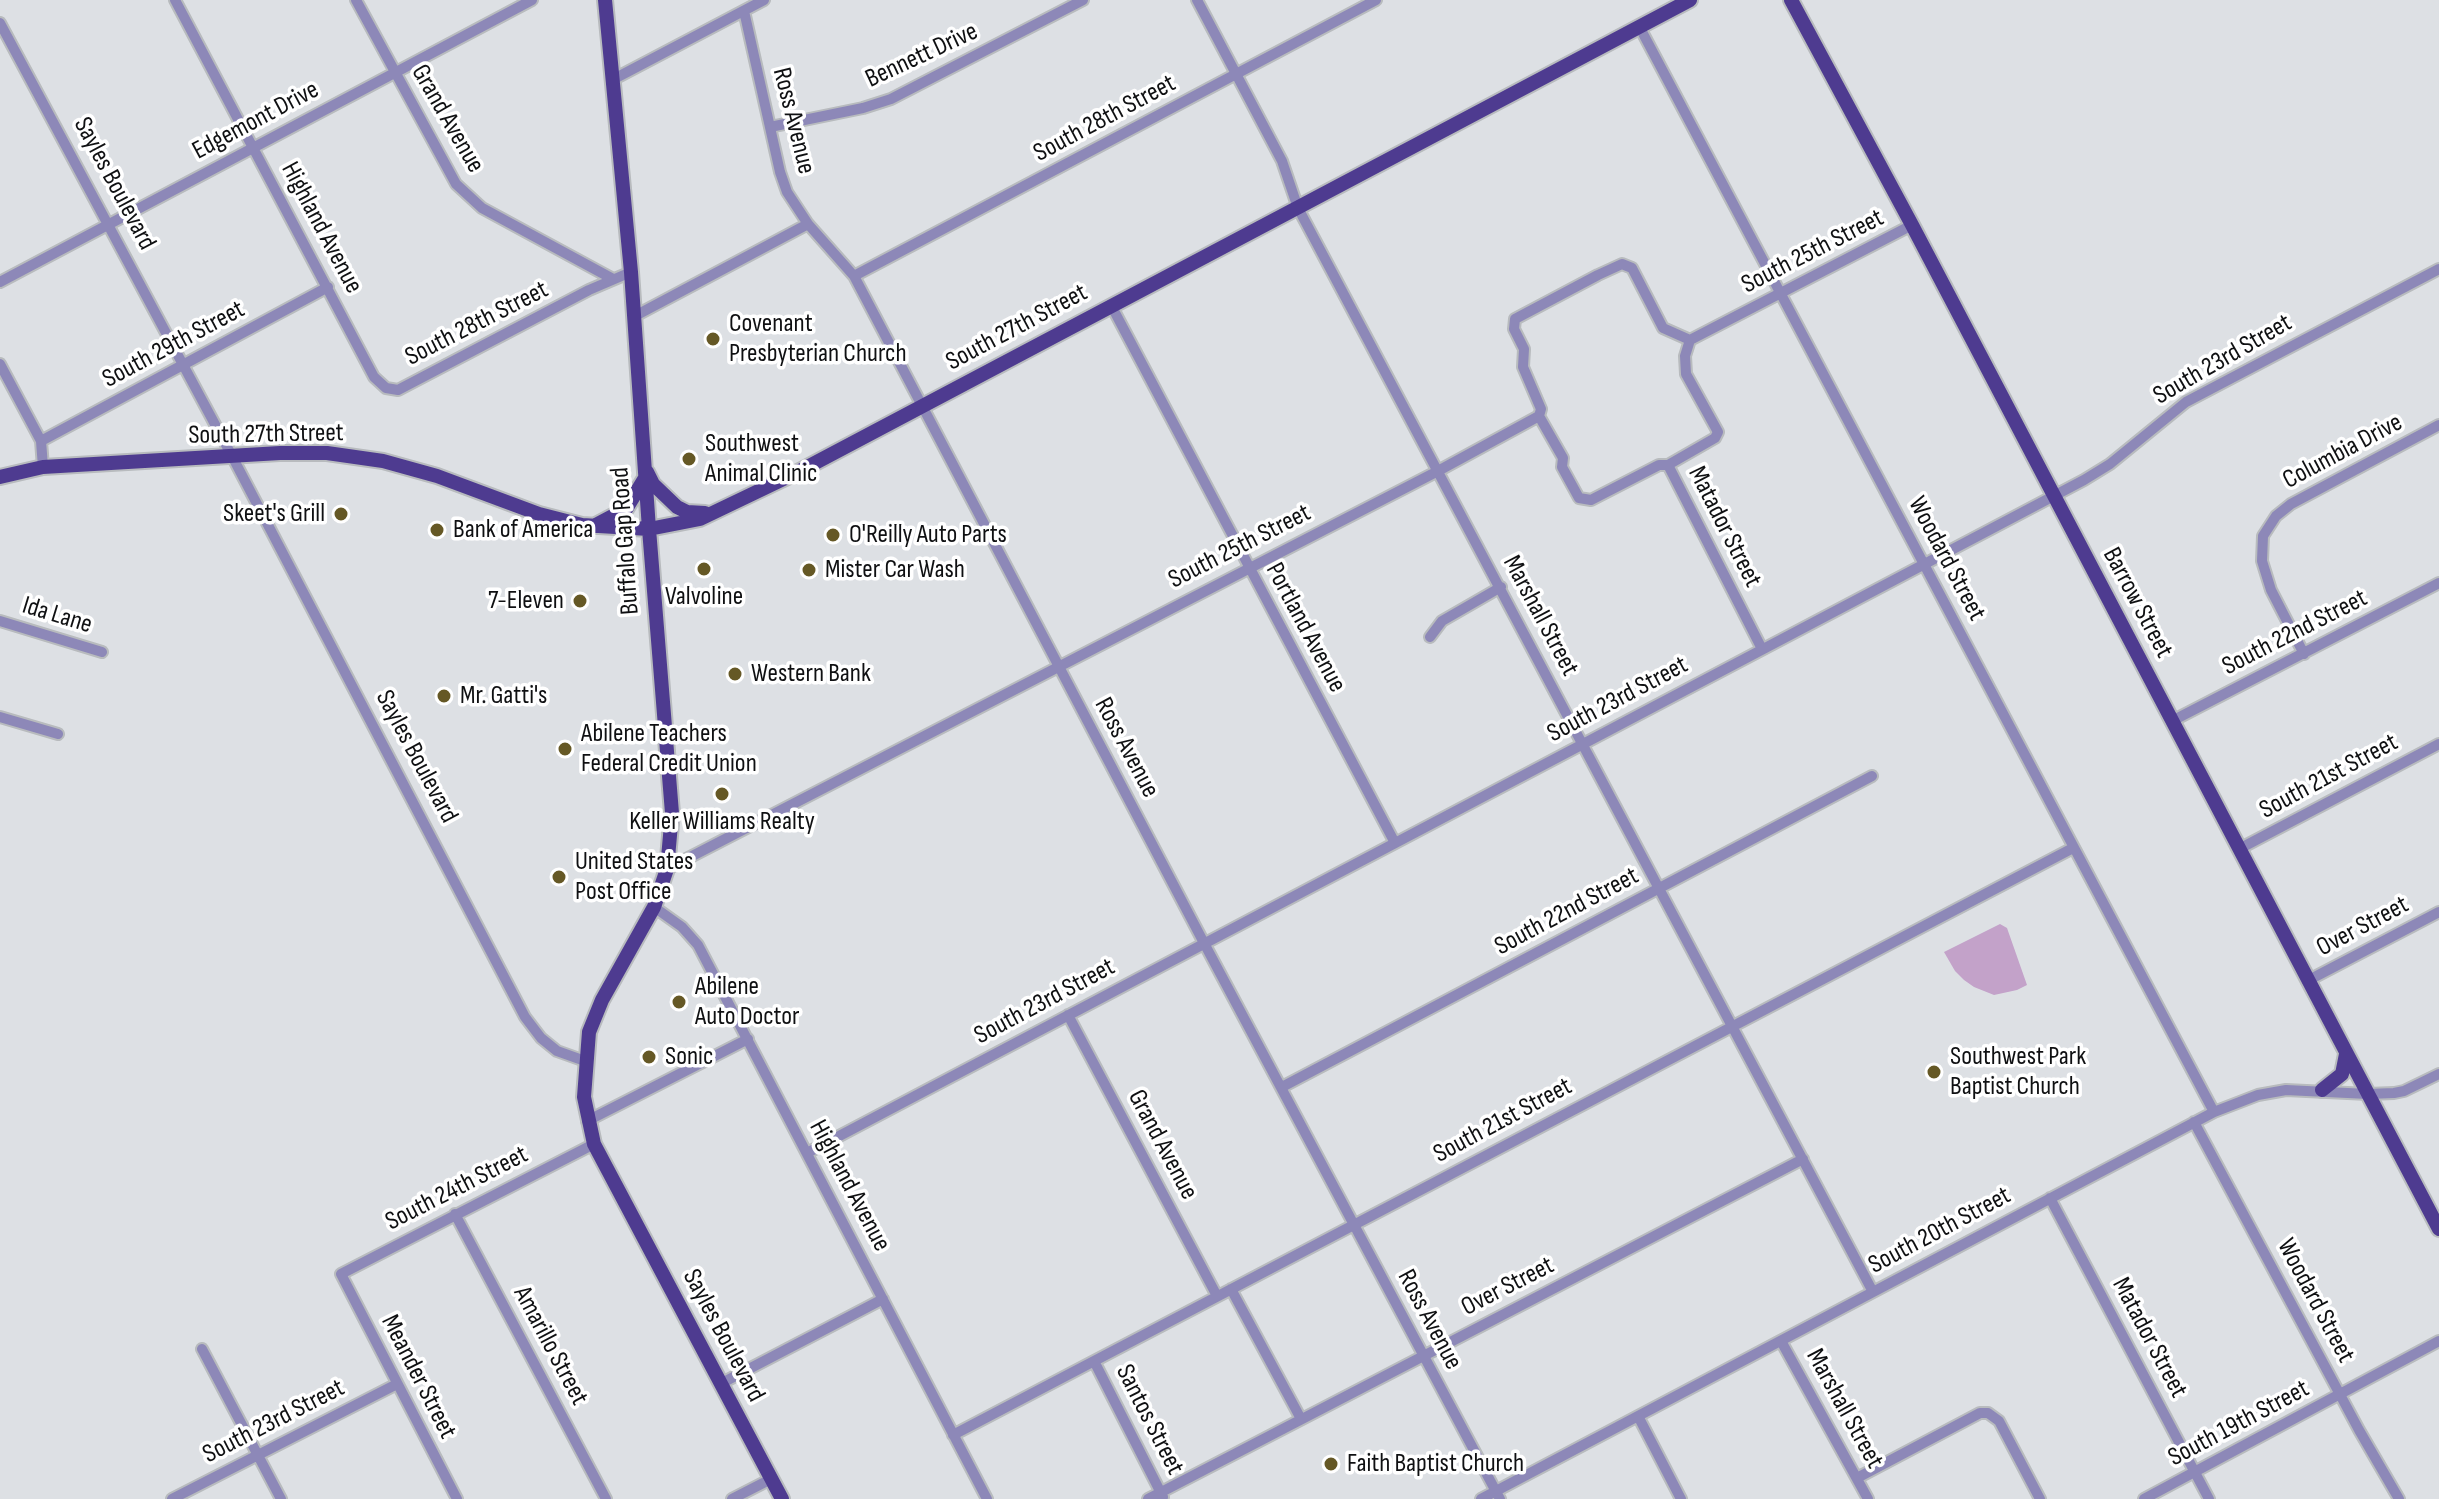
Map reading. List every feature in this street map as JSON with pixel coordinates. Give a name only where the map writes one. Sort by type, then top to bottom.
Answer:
[{"type":"main road","name":"Buffalo Gap Road","points":[[585,1061],[589,1032],[602,1000],[654,907],[667,869],[672,813],[631,272],[605,0]]},
{"type":"main road","name":"South 27th Street","points":[[0,477],[43,467],[327,453],[383,461],[437,476],[539,514],[594,526],[649,529],[700,519],[1690,0]]},
{"type":"main road","name":"Barrow Street","points":[[1791,0],[2307,981],[2435,1211],[2439,1229]]},
{"type":"main road","points":[[594,526],[626,509],[644,472],[677,507],[687,512],[713,513]]},
{"type":"main road","points":[[2322,1090],[2342,1074],[2346,1053]]},
{"type":"main road","name":"Sayles Boulevard","points":[[585,1061],[584,1097],[594,1144],[782,1499]]},
{"type":"street","name":"Highland Avenue","points":[[175,0],[374,377],[386,388]]},
{"type":"street","name":"Grand Avenue","points":[[356,0],[446,169],[469,197],[482,208],[613,279]]},
{"type":"street","name":"Edgemont Drive","points":[[0,282],[532,0]]},
{"type":"street","points":[[612,80],[764,0]]},
{"type":"street","name":"Bennett Drive","points":[[770,127],[863,108],[891,99],[1083,0]]},
{"type":"street","name":"Marshall Street","points":[[1197,0],[1282,161],[1298,208],[1873,1292]]},
{"type":"street","name":"South 28th Street","points":[[854,276],[1376,0]]},
{"type":"street","name":"Ross Avenue","points":[[744,11],[787,192],[808,224],[854,276],[1498,1495]]},
{"type":"street","name":"Sayles Boulevard","points":[[0,23],[233,458],[525,1017],[541,1038],[557,1051],[585,1061]]},
{"type":"street","name":"Woodard Street","points":[[1639,26],[2214,1112]]},
{"type":"street","points":[[633,317],[808,224]]},
{"type":"street","name":"South 25th Street","points":[[1690,340],[1912,225]]},
{"type":"street","points":[[1539,416],[1541,409],[1523,367],[1524,349],[1514,329],[1515,319],[1622,264],[1632,268],[1663,328],[1690,340],[1685,356],[1686,374],[1718,432],[1715,438],[1668,465]]},
{"type":"street","name":"South 23rd Street","points":[[807,1153],[2054,496],[2110,464],[2151,428],[2197,395],[2439,269]]},
{"type":"street","name":"South 28th Street","points":[[386,388],[398,390],[631,272]]},
{"type":"street","name":"South 29th Street","points":[[41,441],[328,287]]},
{"type":"street","name":"Portland Avenue","points":[[1111,305],[1395,843]]},
{"type":"street","points":[[0,364],[41,441],[43,467]]},
{"type":"street","name":"South 25th Street","points":[[667,869],[1539,416]]},
{"type":"street","name":"Matador Street","points":[[1539,416],[1563,458],[1562,467],[1579,498],[1591,500],[1659,465],[1668,465],[1762,649]]},
{"type":"street","name":"Columbia Drive","points":[[2304,654],[2271,590],[2262,561],[2263,536],[2276,516],[2291,504],[2439,425]]},
{"type":"street","name":"South 22nd Street","points":[[2172,721],[2439,583]]},
{"type":"street","points":[[1430,637],[1442,621],[1501,587]]},
{"type":"street","name":"Ida Lane","points":[[0,621],[102,652]]},
{"type":"street","points":[[0,717],[58,734]]},
{"type":"street","name":"South 21st Street","points":[[2239,849],[2439,744]]},
{"type":"street","name":"South 22nd Street","points":[[1282,1087],[1872,776]]},
{"type":"street","name":"South 21st Street","points":[[953,1435],[2073,848]]},
{"type":"street","name":"Highland Avenue","points":[[654,907],[682,927],[698,945],[987,1499]]},
{"type":"street","name":"Over Street","points":[[2307,981],[2439,912]]},
{"type":"street","name":"Grand Avenue","points":[[1068,1015],[1217,1296]]},
{"type":"street","points":[[587,1121],[748,1039]]},
{"type":"street","name":"South 20th Street","points":[[1481,1499],[1498,1495],[1638,1416],[2214,1112],[2258,1095],[2286,1090],[2368,1094],[2404,1091],[2439,1074]]},
{"type":"street","name":"Woodard Street","points":[[2194,1122],[2399,1499]]},
{"type":"street","name":"South 24th Street","points":[[341,1274],[594,1144]]},
{"type":"street","name":"Over Street","points":[[1148,1499],[1163,1496],[1301,1419],[1803,1159]]},
{"type":"street","name":"Matador Street","points":[[2050,1198],[2209,1499]]},
{"type":"street","name":"Amarillo Street","points":[[455,1214],[606,1499]]},
{"type":"street","name":"Meander Street","points":[[341,1274],[457,1499]]},
{"type":"street","points":[[1231,1289],[1301,1419]]},
{"type":"street","points":[[722,1383],[883,1299]]},
{"type":"street","name":"Marshall Street","points":[[1781,1341],[1868,1499]]},
{"type":"street","name":"South 19th Street","points":[[2144,1499],[2439,1341]]},
{"type":"street","points":[[202,1349],[281,1499]]},
{"type":"street","name":"Santos Street","points":[[1094,1361],[1163,1496]]},
{"type":"street","name":"South 23rd Street","points":[[172,1499],[397,1384]]},
{"type":"street","points":[[1857,1478],[1980,1413],[1988,1413],[1999,1421],[2040,1499]]},
{"type":"street","points":[[1638,1416],[1681,1499]]},
{"type":"street","points":[[732,1499],[771,1479]]},
{"type":"shaded area","points":[[2000,924],[2007,928],[2027,985],[1994,995],[1964,980],[1944,952]]},
{"type":"place","name":"Covenant Presbyterian Church","points":[[713,339]]},
{"type":"place","name":"Southwest Animal Clinic","points":[[689,459]]},
{"type":"place","name":"Skeet's Grill","points":[[341,514]]},
{"type":"place","name":"Bank of America","points":[[437,530]]},
{"type":"place","name":"O'Reilly Auto Parts","points":[[833,535]]},
{"type":"place","name":"Valvoline","points":[[704,569]]},
{"type":"place","name":"Mister Car Wash","points":[[809,570]]},
{"type":"place","name":"7-Eleven","points":[[580,601]]},
{"type":"place","name":"Western Bank","points":[[735,674]]},
{"type":"place","name":"Mr. Gatti's","points":[[444,696]]},
{"type":"place","name":"Abilene Teachers Federal Credit Union","points":[[565,749]]},
{"type":"place","name":"Keller Williams Realty","points":[[722,794]]},
{"type":"place","name":"United States Post Office","points":[[559,877]]},
{"type":"place","name":"Abilene Auto Doctor","points":[[679,1002]]},
{"type":"place","name":"Sonic","points":[[649,1057]]},
{"type":"place","name":"Southwest Park Baptist Church","points":[[1934,1072]]},
{"type":"place","name":"Faith Baptist Church","points":[[1331,1464]]}]
